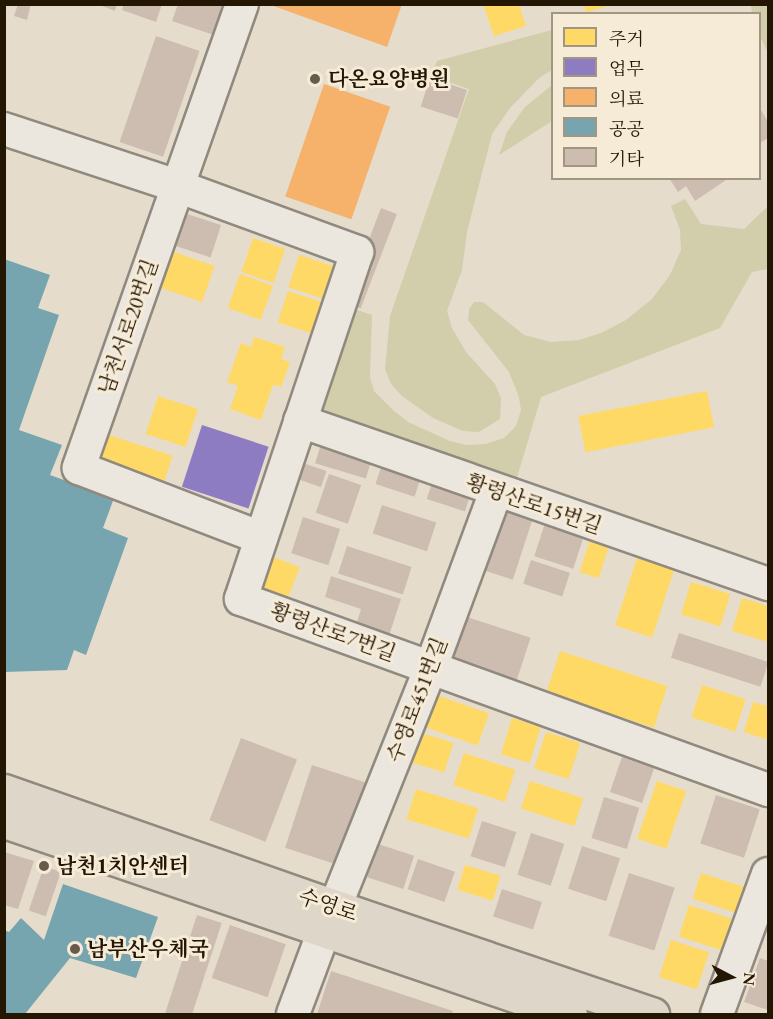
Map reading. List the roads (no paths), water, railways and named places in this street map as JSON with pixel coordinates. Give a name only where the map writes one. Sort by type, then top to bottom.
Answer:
[{"type":"main road","name":"수영로","points":[[4,791],[570,1014]]},
{"type":"main road","name":"수영로","points":[[4,821],[652,1014]]},
{"type":"street","name":"남천서로20번길","points":[[242,4],[79,468],[261,538]]},
{"type":"street","points":[[4,129],[177,186]]},
{"type":"street","name":"황령산로7번길","points":[[177,186],[357,252],[241,599],[768,790]]},
{"type":"street","name":"황령산로15번길","points":[[300,421],[768,584]]},
{"type":"street","name":"수영로451번길","points":[[329,919],[431,667],[496,491]]},
{"type":"street","points":[[717,1014],[768,874]]},
{"type":"street","name":"수영로","points":[[293,1014],[329,919]]},
{"type":"place","name":"다온요양병원","points":[[315,79]]},
{"type":"place","name":"남천1치안센터","points":[[44,866]]},
{"type":"place","name":"남부산우체국","points":[[75,949]]}]
